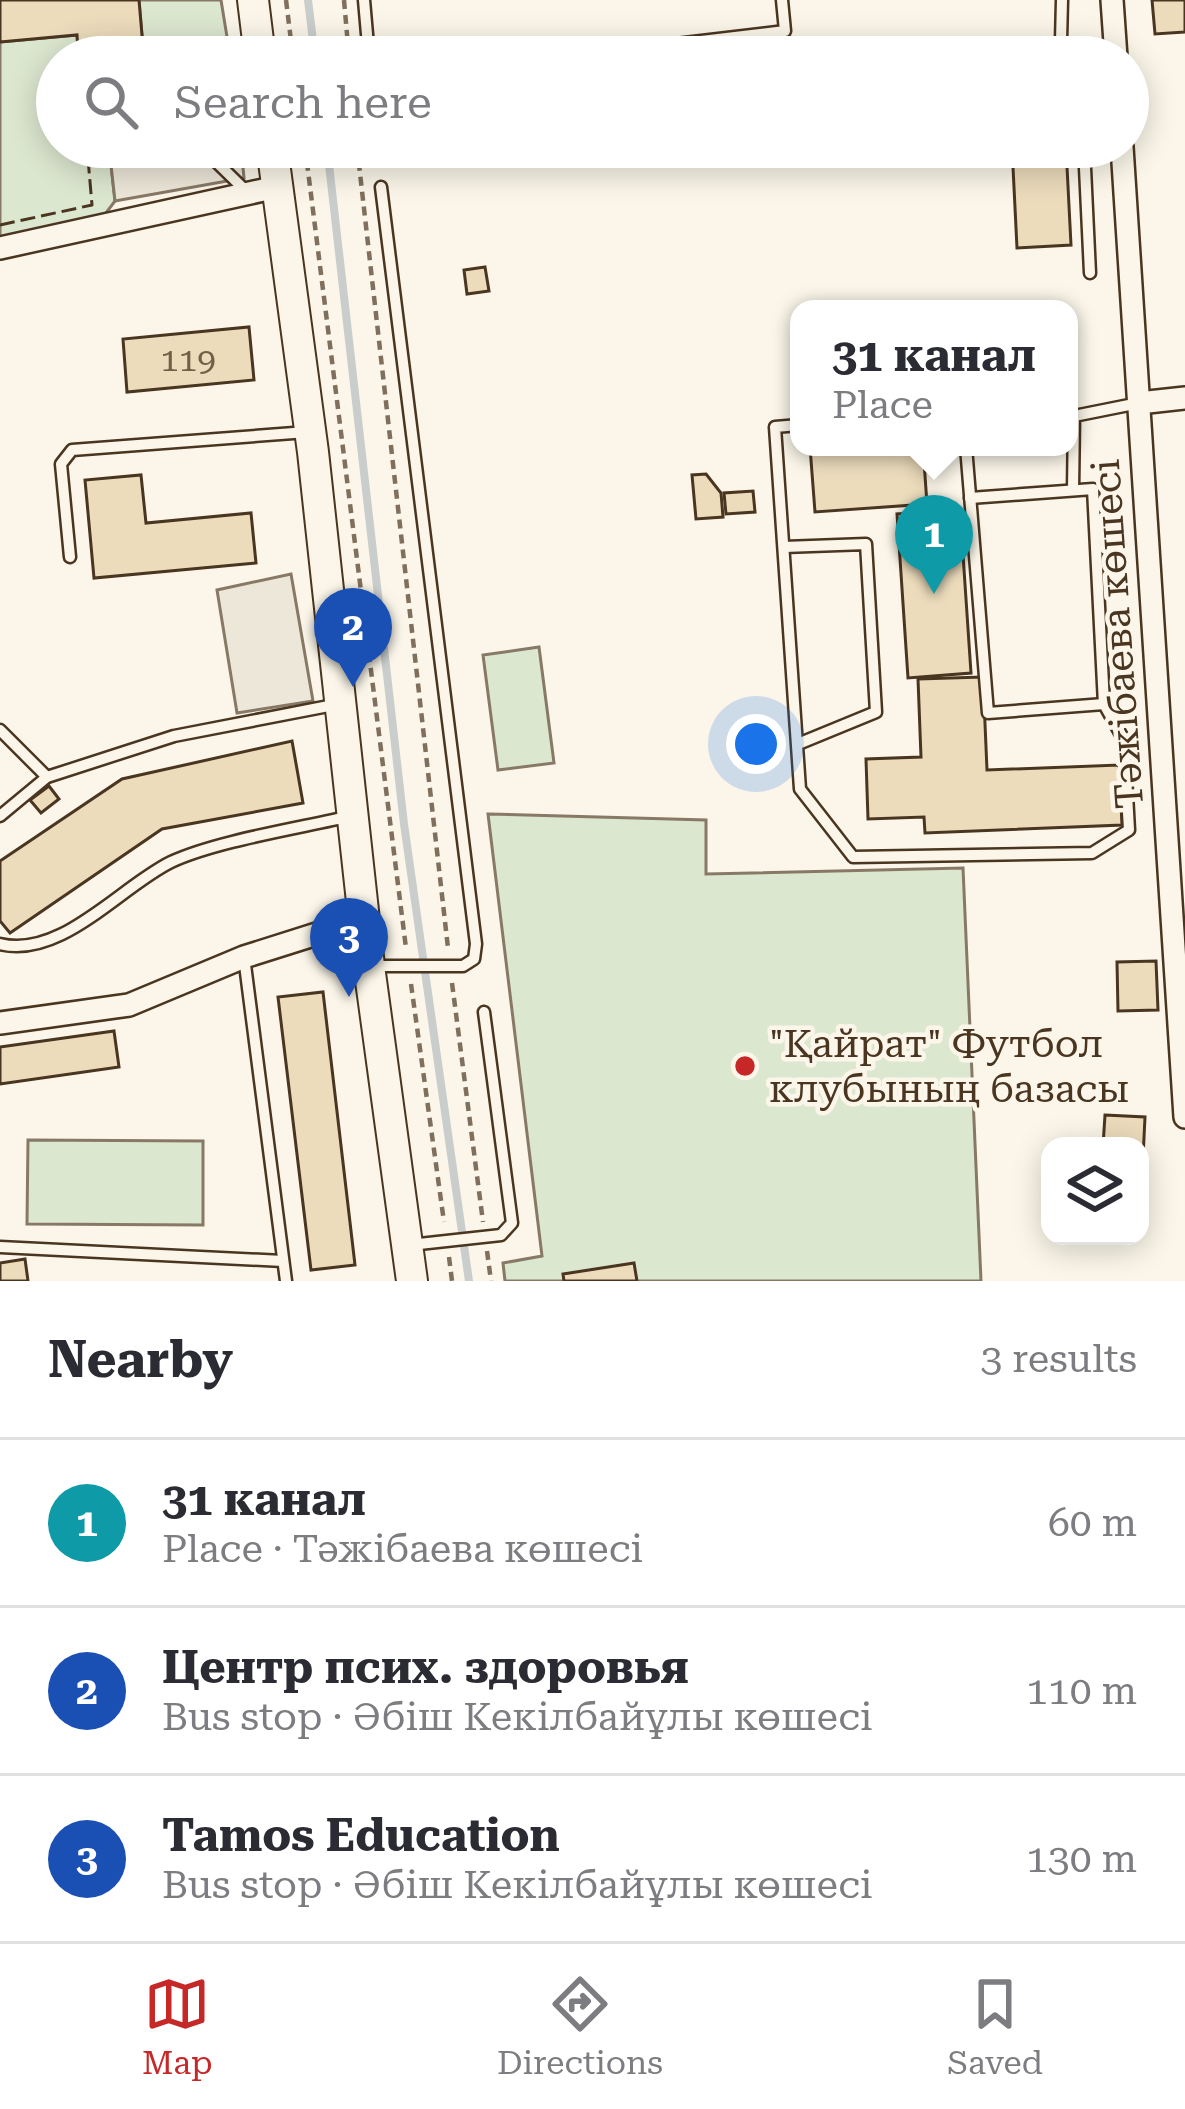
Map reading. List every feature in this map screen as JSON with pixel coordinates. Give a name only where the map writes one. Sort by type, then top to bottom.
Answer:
[{"type":"street","points":[[253,0],[257,36]]},
{"type":"street","points":[[1112,0],[1115,36]]},
{"type":"street","points":[[268,168],[263,190],[310,432],[369,965],[412,1281]]},
{"type":"street","name":"Тәжібаева көшесі","points":[[1123,168],[1185,1117]]},
{"type":"street","points":[[0,248],[263,190]]},
{"type":"street","points":[[1138,403],[1185,398]]},
{"type":"street","points":[[0,1023],[129,1005],[244,957],[364,920]]},
{"type":"lane","points":[[364,0],[367,36]]},
{"type":"lane","points":[[742,36],[784,31],[782,0]]},
{"type":"lane","points":[[1061,36],[1062,0]]},
{"type":"lane","points":[[231,168],[263,190]]},
{"type":"lane","points":[[1085,168],[1090,273]]},
{"type":"lane","points":[[369,965],[446,966],[474,959],[476,944],[381,187]]},
{"type":"lane","points":[[1078,415],[1138,403]]},
{"type":"lane","points":[[790,426],[776,427],[800,789],[853,857],[1092,853],[1129,830],[1124,740],[1104,704],[1093,489],[970,498]]},
{"type":"lane","points":[[70,557],[61,464],[72,450],[310,432]]},
{"type":"lane","points":[[967,456],[988,713],[1104,704]]},
{"type":"lane","points":[[1073,456],[1073,490]]},
{"type":"lane","points":[[784,547],[866,544],[876,712],[797,744]]},
{"type":"lane","points":[[0,816],[47,777],[174,736],[342,703]]},
{"type":"lane","points":[[0,730],[47,777]]},
{"type":"lane","points":[[0,944],[16,948],[46,941],[173,861],[353,816]]},
{"type":"lane","points":[[244,957],[286,1281]]},
{"type":"lane","points":[[407,1245],[501,1235],[512,1222],[484,1012]]},
{"type":"lane","points":[[0,1247],[284,1261]]},
{"type":"path","points":[[286,0],[290,36]]},
{"type":"path","points":[[344,0],[347,36]]},
{"type":"path","points":[[307,168],[452,1281]]},
{"type":"path","points":[[359,168],[446,966],[491,1281]]},
{"type":"green space","points":[[139,0],[221,0],[227,36],[142,36]]},
{"type":"green space","points":[[36,39],[36,168],[111,168],[115,201],[103,217],[0,239],[0,42]]},
{"type":"green space","points":[[539,647],[554,763],[498,770],[483,655]]},
{"type":"green space","name":"\"Қайрат\" Футбол клубының базасы","points":[[488,814],[706,820],[706,874],[963,868],[981,1281],[505,1281],[503,1263],[542,1256]]},
{"type":"green space","points":[[28,1140],[203,1141],[203,1225],[27,1224]]},
{"type":"shaded area","points":[[111,168],[243,168],[244,178],[115,201]]},
{"type":"shaded area","points":[[291,574],[313,701],[237,713],[217,590]]},
{"type":"building","points":[[0,0],[139,0],[142,36],[36,36],[0,42]]},
{"type":"building","points":[[1152,0],[1185,0],[1185,32],[1155,34]]},
{"type":"building","points":[[1013,168],[1067,168],[1071,245],[1017,248]]},
{"type":"building","points":[[485,267],[489,291],[467,294],[464,270]]},
{"type":"building","points":[[249,327],[254,380],[127,392],[123,339]]},
{"type":"building","points":[[811,456],[924,456],[927,504],[815,512]]},
{"type":"building","points":[[706,474],[721,493],[723,517],[696,519],[692,475]]},
{"type":"building","points":[[141,475],[146,523],[251,513],[256,563],[94,578],[85,480]]},
{"type":"building","points":[[753,491],[755,512],[726,514],[724,493]]},
{"type":"building","points":[[960,510],[971,673],[908,678],[897,514]]},
{"type":"building","points":[[983,677],[987,770],[1119,765],[1122,825],[925,833],[924,817],[868,819],[866,759],[921,757],[918,679]]},
{"type":"building","points":[[292,741],[303,803],[162,829],[10,933],[0,921],[0,861],[122,779]]},
{"type":"building","points":[[49,786],[59,799],[41,813],[30,800]]},
{"type":"building","points":[[1156,961],[1158,1010],[1118,1011],[1117,962]]},
{"type":"building","points":[[323,992],[355,1265],[311,1270],[278,997]]},
{"type":"building","points":[[114,1031],[119,1067],[0,1084],[0,1047]]},
{"type":"building","points":[[1105,1115],[1145,1117],[1144,1137],[1104,1137]]},
{"type":"building","points":[[25,1259],[28,1281],[0,1281],[0,1263]]},
{"type":"building","points":[[634,1263],[637,1281],[564,1281],[563,1274]]},
{"type":"waterway","points":[[308,0],[312,36]]},
{"type":"waterway","points":[[329,168],[404,824],[469,1281]]},
{"type":"fence","points":[[0,225],[92,205],[89,168]]},
{"type":"place","name":"31 канал","points":[[934,594]]},
{"type":"place","name":"Центр псих. здоровья","points":[[353,687]]},
{"type":"place","name":"Tamos Education","points":[[349,997]]},
{"type":"place","name":"\"Қайрат\" Футбол клубының базасы","points":[[745,1066]]}]
